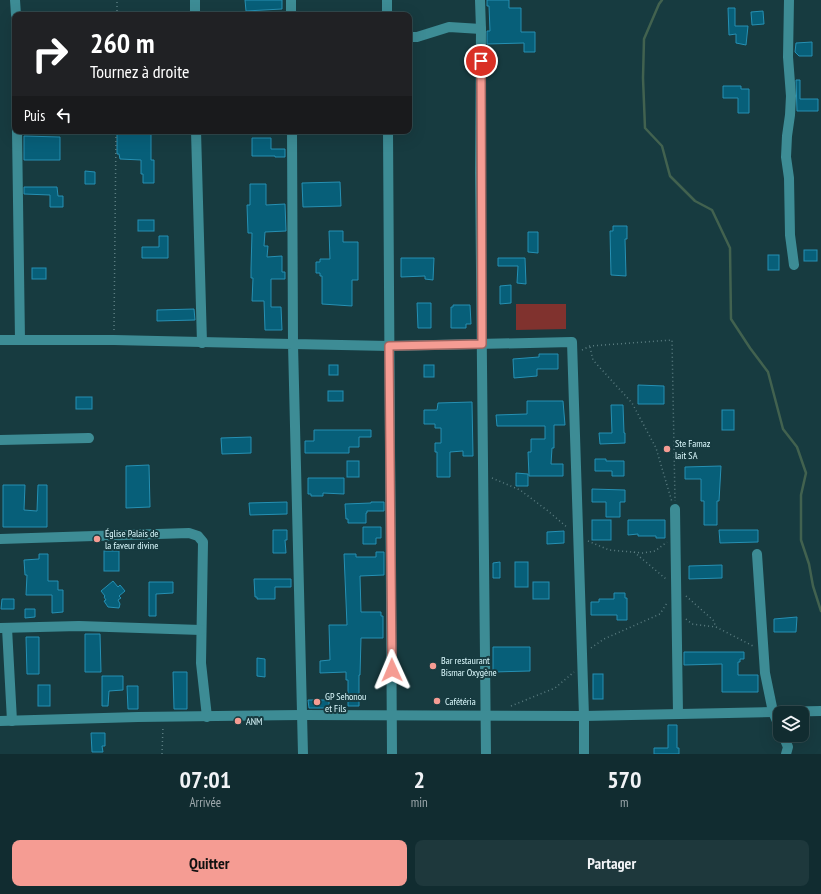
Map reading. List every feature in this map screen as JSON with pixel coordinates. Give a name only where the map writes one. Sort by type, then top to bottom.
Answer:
[{"type":"street","points":[[15,0],[16,12]]},
{"type":"street","points":[[195,0],[195,12]]},
{"type":"street","points":[[291,0],[292,12]]},
{"type":"street","points":[[387,0],[387,12]]},
{"type":"street","points":[[480,0],[486,754]]},
{"type":"street","points":[[789,0],[788,57],[791,96],[786,157],[789,178],[790,235],[794,265]]},
{"type":"street","points":[[412,37],[417,37],[449,27],[481,29]]},
{"type":"street","points":[[17,134],[20,340]]},
{"type":"street","points":[[196,134],[202,343]]},
{"type":"street","points":[[292,134],[293,344],[303,754]]},
{"type":"street","points":[[388,134],[392,754]]},
{"type":"street","points":[[0,340],[114,340],[389,346],[572,342],[584,754]]},
{"type":"street","points":[[0,440],[89,438]]},
{"type":"street","points":[[675,509],[678,714]]},
{"type":"street","points":[[0,539],[189,533],[198,536],[203,542],[201,663],[207,717]]},
{"type":"street","points":[[757,554],[765,673],[772,712]]},
{"type":"street","points":[[12,721],[4,628],[79,626],[201,630]]},
{"type":"street","points":[[0,722],[163,717],[584,716],[821,711]]},
{"type":"street","points":[[786,742],[788,747],[786,754]]},
{"type":"path","points":[[117,0],[117,12]]},
{"type":"path","points":[[114,340],[116,134]]},
{"type":"path","points":[[572,355],[590,346],[672,340],[675,509]]},
{"type":"path","points":[[590,346],[593,360],[632,404],[656,448],[675,509]]},
{"type":"path","points":[[676,611],[692,624],[716,627],[764,651]]},
{"type":"path","points":[[162,754],[163,717]]},
{"type":"shaded area","points":[[516,304],[566,304],[566,329],[516,330]]},
{"type":"building","points":[[245,0],[282,0],[282,9],[246,11]]},
{"type":"building","points":[[487,0],[509,0],[509,8],[521,8],[521,32],[535,32],[535,52],[524,52],[524,43],[487,44],[487,31],[490,31],[489,6],[487,6]]},
{"type":"building","points":[[728,8],[735,8],[735,26],[748,26],[746,45],[736,43],[736,34],[729,35]]},
{"type":"building","points":[[763,11],[764,24],[752,25],[751,12]]},
{"type":"building","points":[[812,42],[812,56],[799,56],[795,52],[796,43]]},
{"type":"building","points":[[796,80],[800,80],[800,99],[818,99],[818,111],[797,111]]},
{"type":"building","points":[[723,86],[741,86],[741,89],[749,89],[749,113],[738,113],[738,98],[723,98]]},
{"type":"building","points":[[117,134],[151,134],[151,160],[154,160],[154,183],[143,183],[143,174],[141,174],[141,160],[120,159],[119,154],[117,154]]},
{"type":"building","points":[[24,136],[60,137],[60,160],[24,160]]},
{"type":"building","points":[[252,138],[271,138],[271,149],[285,149],[285,157],[252,156]]},
{"type":"building","points":[[85,171],[95,172],[95,184],[85,184]]},
{"type":"building","points":[[340,182],[341,206],[303,207],[302,183]]},
{"type":"building","points":[[250,184],[266,184],[266,205],[285,204],[286,231],[265,232],[264,246],[268,246],[267,257],[282,256],[282,272],[285,272],[285,279],[271,279],[271,307],[281,307],[282,330],[265,330],[264,301],[252,301],[252,233],[248,233],[247,205],[250,205]]},
{"type":"building","points":[[24,187],[57,187],[58,196],[63,196],[63,207],[50,207],[50,195],[24,194]]},
{"type":"building","points":[[138,220],[154,220],[154,231],[138,231]]},
{"type":"building","points":[[613,226],[627,226],[627,239],[625,239],[626,276],[611,275],[610,231],[613,231]]},
{"type":"building","points":[[329,231],[343,231],[343,242],[358,242],[358,280],[352,280],[352,306],[322,304],[322,276],[320,276],[320,273],[316,273],[316,262],[320,262],[320,259],[330,259]]},
{"type":"building","points":[[528,232],[538,232],[538,253],[528,252]]},
{"type":"building","points":[[159,236],[168,236],[168,258],[142,258],[142,247],[159,247]]},
{"type":"building","points":[[804,250],[817,250],[817,261],[804,261]]},
{"type":"building","points":[[768,255],[779,255],[779,270],[768,270]]},
{"type":"building","points":[[401,258],[434,258],[433,280],[425,279],[425,276],[401,277]]},
{"type":"building","points":[[498,258],[525,258],[526,284],[517,283],[518,266],[498,266]]},
{"type":"building","points":[[32,268],[46,268],[46,279],[32,279]]},
{"type":"building","points":[[511,285],[511,303],[500,304],[500,286]]},
{"type":"building","points":[[417,303],[431,303],[431,328],[418,328]]},
{"type":"building","points":[[453,305],[470,305],[471,324],[466,324],[466,328],[451,328],[451,307],[453,307]]},
{"type":"building","points":[[194,309],[195,320],[157,321],[157,310]]},
{"type":"building","points":[[539,354],[558,354],[558,369],[537,369],[537,376],[514,378],[513,359],[539,357]]},
{"type":"building","points":[[329,365],[338,365],[338,375],[329,375]]},
{"type":"building","points":[[424,365],[434,365],[434,377],[424,377]]},
{"type":"building","points":[[638,385],[664,386],[664,404],[638,404]]},
{"type":"building","points":[[328,391],[343,391],[343,401],[328,401]]},
{"type":"building","points":[[76,397],[92,397],[92,409],[76,409]]},
{"type":"building","points":[[527,401],[563,401],[565,425],[554,425],[554,448],[552,448],[551,464],[563,464],[563,476],[529,476],[528,452],[531,452],[531,439],[545,439],[545,426],[497,426],[496,415],[527,414]]},
{"type":"building","points":[[472,402],[473,456],[463,456],[463,451],[450,452],[450,477],[437,477],[437,452],[435,452],[435,443],[441,443],[441,428],[435,428],[435,424],[424,424],[424,410],[437,410],[438,403]]},
{"type":"building","points":[[611,405],[623,405],[625,443],[600,444],[599,433],[612,433]]},
{"type":"building","points":[[722,410],[734,410],[734,430],[722,430]]},
{"type":"building","points":[[314,430],[371,430],[371,437],[359,437],[359,447],[349,447],[349,453],[305,453],[305,441],[314,441]]},
{"type":"building","points":[[251,437],[251,453],[222,454],[221,438]]},
{"type":"building","points":[[595,459],[606,459],[606,461],[624,461],[624,476],[612,476],[612,471],[595,471]]},
{"type":"building","points":[[347,461],[359,461],[359,477],[347,477]]},
{"type":"building","points":[[149,465],[150,507],[126,508],[126,466]]},
{"type":"building","points":[[721,466],[719,501],[717,501],[717,525],[704,525],[704,501],[701,501],[701,479],[685,479],[685,467]]},
{"type":"building","points":[[516,473],[528,474],[528,486],[516,486]]},
{"type":"building","points":[[308,478],[344,478],[344,494],[323,493],[323,496],[311,496],[311,494],[308,494]]},
{"type":"building","points":[[3,485],[25,485],[24,510],[37,511],[38,485],[47,485],[47,527],[3,527]]},
{"type":"building","points":[[592,489],[625,490],[625,502],[620,502],[620,517],[606,517],[606,502],[592,502]]},
{"type":"building","points":[[287,502],[287,514],[250,515],[249,503]]},
{"type":"building","points":[[384,502],[384,511],[367,511],[366,523],[348,523],[348,519],[346,519],[345,504]]},
{"type":"building","points":[[592,520],[611,520],[611,540],[592,540]]},
{"type":"building","points":[[628,520],[665,520],[665,538],[656,538],[656,536],[638,536],[638,534],[628,535]]},
{"type":"building","points":[[363,527],[381,527],[381,538],[376,538],[376,544],[363,544]]},
{"type":"building","points":[[273,530],[287,530],[287,540],[285,540],[286,553],[273,553]]},
{"type":"building","points":[[719,530],[758,530],[758,542],[720,543]]},
{"type":"building","points":[[564,531],[564,543],[547,544],[547,532]]},
{"type":"building","points":[[104,551],[119,551],[119,571],[104,571]]},
{"type":"building","points":[[376,552],[384,552],[384,575],[360,576],[361,612],[381,612],[381,616],[383,616],[383,638],[361,638],[359,706],[348,706],[348,680],[346,680],[346,672],[320,673],[320,661],[330,660],[329,625],[347,625],[344,554],[356,554],[356,557],[376,557]]},
{"type":"building","points":[[39,554],[48,554],[48,581],[58,581],[58,590],[63,590],[63,612],[52,613],[52,595],[26,595],[27,575],[25,575],[24,560],[39,559]]},
{"type":"building","points":[[500,562],[500,578],[493,578],[493,563]]},
{"type":"building","points":[[515,562],[528,562],[528,587],[515,587]]},
{"type":"building","points":[[722,565],[722,578],[689,579],[689,566]]},
{"type":"building","points":[[254,579],[291,579],[291,587],[275,587],[275,599],[257,599],[257,597],[255,597]]},
{"type":"building","points":[[113,581],[118,587],[120,585],[125,591],[119,596],[121,598],[118,600],[120,604],[119,608],[108,607],[104,601],[106,600],[104,597],[105,596],[101,591]]},
{"type":"building","points":[[149,582],[173,582],[173,593],[156,594],[156,616],[149,616]]},
{"type":"building","points":[[533,582],[549,582],[549,599],[533,599]]},
{"type":"building","points":[[614,593],[625,593],[625,598],[627,598],[627,620],[617,620],[617,615],[591,615],[591,602],[599,602],[599,599],[614,599]]},
{"type":"building","points":[[2,599],[14,599],[14,609],[1,609]]},
{"type":"building","points":[[25,609],[35,609],[35,617],[25,618]]},
{"type":"building","points":[[797,617],[796,632],[774,632],[774,619]]},
{"type":"building","points":[[85,634],[100,634],[101,672],[85,672]]},
{"type":"building","points":[[26,637],[39,637],[39,674],[27,674]]},
{"type":"building","points":[[493,647],[530,647],[530,671],[493,672]]},
{"type":"building","points":[[684,652],[744,652],[744,659],[740,659],[740,662],[738,662],[738,675],[758,675],[758,692],[722,692],[722,664],[684,665]]},
{"type":"building","points":[[257,658],[265,659],[265,677],[257,676]]},
{"type":"building","points":[[173,672],[187,672],[187,709],[174,709]]},
{"type":"building","points":[[593,674],[603,674],[603,699],[593,699]]},
{"type":"building","points":[[102,676],[123,676],[123,690],[109,691],[108,706],[102,706]]},
{"type":"building","points":[[38,685],[50,685],[50,706],[38,706]]},
{"type":"building","points":[[127,686],[138,686],[138,709],[128,709]]},
{"type":"building","points":[[308,700],[329,700],[329,708],[309,708]]},
{"type":"building","points":[[668,725],[677,725],[677,748],[679,748],[679,754],[654,754],[654,748],[668,748]]},
{"type":"building","points":[[91,733],[105,733],[105,746],[102,746],[103,752],[92,752]]},
{"type":"waterway","points":[[662,0],[644,39],[643,78],[645,128],[662,146],[670,176],[695,201],[712,210],[730,248],[731,319],[768,372],[783,429],[797,447],[806,473],[801,495],[801,540],[821,611]]},
{"type":"place","name":"Ste Famaz lait SA","points":[[667,449]]},
{"type":"place","name":"Église Palais de la faveur divine","points":[[97,539]]},
{"type":"place","name":"Bar restaurant Bismar Oxygène","points":[[433,666]]},
{"type":"place","name":"Cafétéria","points":[[437,701]]},
{"type":"place","name":"GP Sehonou et Fils","points":[[317,702]]},
{"type":"place","name":"ANM","points":[[238,721]]},
{"type":"route","points":[[392,670],[389,346],[482,344],[482,214],[480,173],[481,61]]}]
